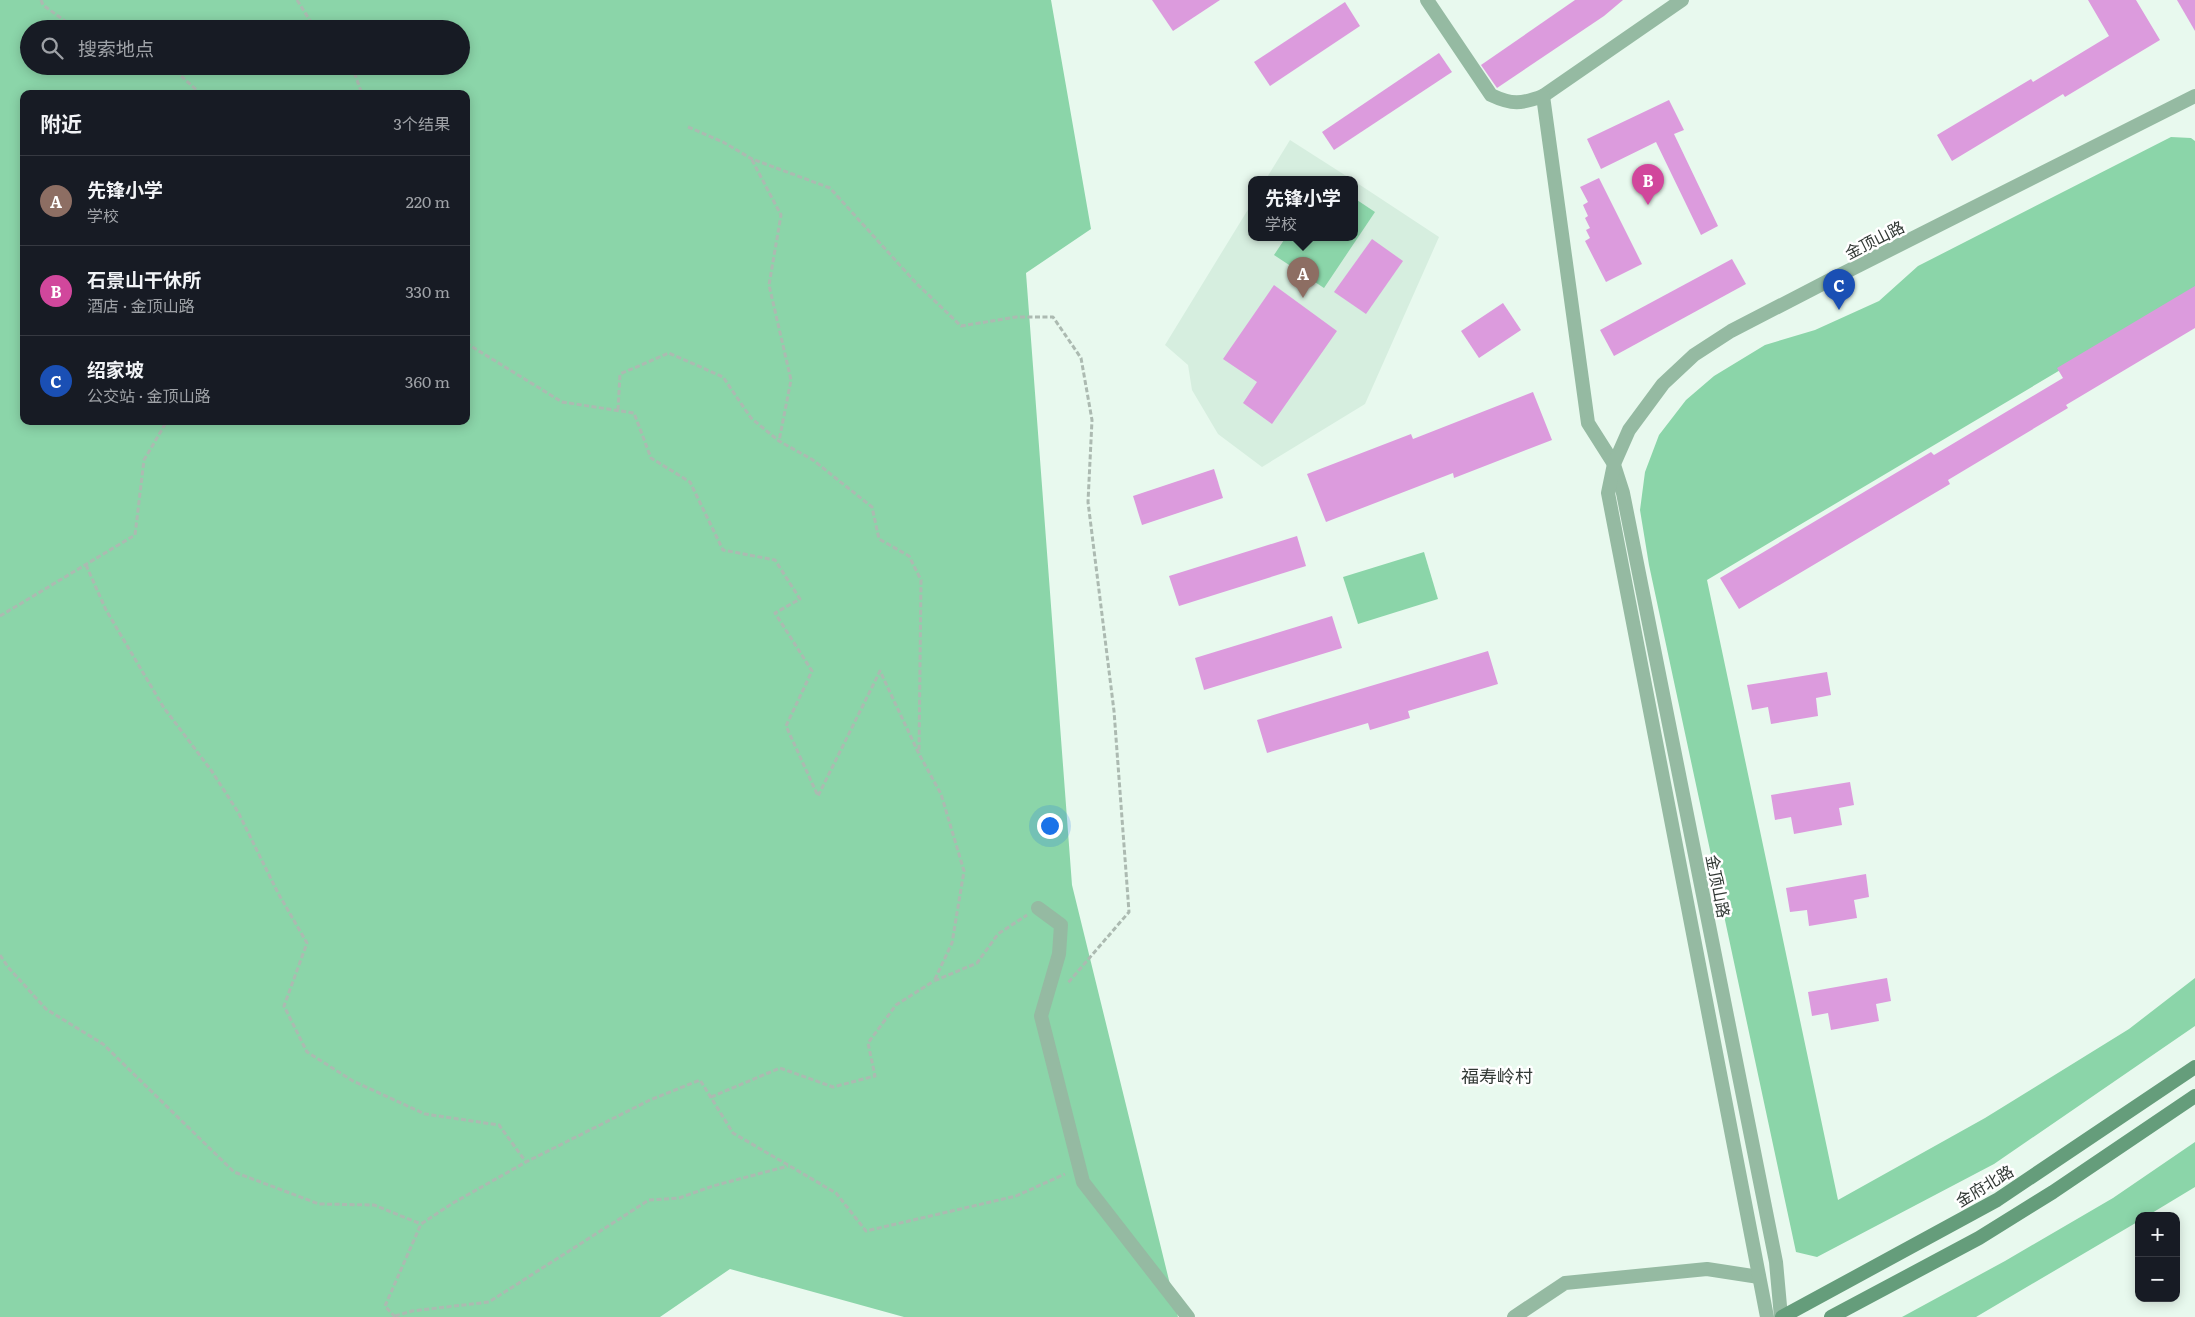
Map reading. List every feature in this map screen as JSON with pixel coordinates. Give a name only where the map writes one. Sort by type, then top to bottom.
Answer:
[{"type":"main road","name":"金府北路","points":[[1782,1317],[1997,1200],[2195,1067]]},
{"type":"main road","points":[[1831,1317],[1980,1238],[2053,1192],[2195,1096]]},
{"type":"street","points":[[1427,0],[1491,95],[1507,103],[1525,103],[1543,96],[1682,0]]},
{"type":"street","points":[[1543,96],[1588,423],[1614,464]]},
{"type":"street","name":"金顶山路","points":[[1767,1317],[1608,493],[1614,464],[1629,430],[1663,384],[1681,366],[1712,344],[1826,282],[2195,96]]},
{"type":"street","name":"金顶山路","points":[[1614,464],[1623,493],[1774,1252],[1782,1317]]},
{"type":"street","points":[[1038,908],[1061,925],[1059,954],[1042,1016],[1083,1182],[1188,1317]]},
{"type":"street","points":[[1514,1317],[1565,1283],[1707,1270],[1760,1277]]},
{"type":"path","points":[[41,0],[43,5],[64,20]]},
{"type":"path","points":[[297,0],[310,20]]},
{"type":"path","points":[[180,75],[196,90]]},
{"type":"path","points":[[355,75],[361,90]]},
{"type":"path","points":[[688,127],[723,142],[752,159],[830,188],[916,283],[960,326],[1016,317],[1053,317],[1082,358],[1092,420],[1088,502],[1114,711],[1129,912],[1064,988]]},
{"type":"path","points":[[752,159],[781,215],[770,285],[791,380],[779,441]]},
{"type":"path","points":[[470,345],[562,402],[634,413],[651,458],[690,482],[723,550],[775,560],[800,599],[775,612],[812,671],[786,726],[818,796],[880,671],[919,754],[941,794],[964,871],[952,943],[934,981]]},
{"type":"path","points":[[618,410],[620,374],[669,354],[723,377],[751,418],[779,441],[813,460],[872,507],[879,539],[909,556],[921,580],[919,754]]},
{"type":"path","points":[[0,616],[135,535],[144,460],[165,425]]},
{"type":"path","points":[[86,565],[106,610],[164,708],[211,770],[238,812],[278,893],[307,943],[284,1006],[307,1052],[353,1081],[425,1114],[500,1125],[526,1162]]},
{"type":"path","points":[[711,1098],[780,1068],[833,1087],[875,1076],[868,1043],[896,1005],[934,981],[978,963],[998,934],[1038,908]]},
{"type":"path","points":[[0,954],[8,967],[46,1009],[103,1044],[234,1172],[319,1204],[374,1205],[421,1224]]},
{"type":"path","points":[[788,1165],[712,1186],[679,1198],[649,1200],[489,1302],[412,1311],[395,1316],[385,1306],[421,1224],[453,1203],[526,1162],[650,1100],[700,1080],[733,1133],[788,1165],[836,1193],[866,1231],[1016,1196],[1080,1168]]},
{"type":"shaded area","points":[[1290,140],[1346,176],[1268,176]]},
{"type":"shaded area","points":[[1358,184],[1439,237],[1365,404],[1262,467],[1218,434],[1192,390],[1188,365],[1165,345],[1248,210],[1248,241],[1358,241]]},
{"type":"green space","points":[[0,0],[1051,0],[1091,229],[1026,273],[1072,885],[1178,1317],[904,1317],[730,1269],[660,1317],[0,1317]]},
{"type":"green space","points":[[2171,137],[2191,138],[2195,141],[2195,290],[1707,580],[1838,1200],[1985,1118],[2129,1029],[2195,978],[2195,1026],[1994,1164],[1817,1257],[1796,1252],[1649,565],[1640,510],[1645,472],[1659,435],[1686,400],[1714,376],[1765,345],[1815,330],[1879,301],[1918,266]]},
{"type":"green space","points":[[1358,201],[1375,212],[1358,237]]},
{"type":"green space","points":[[1283,241],[1356,241],[1324,288],[1274,255]]},
{"type":"green space","points":[[1424,552],[1438,599],[1358,624],[1343,577]]},
{"type":"green space","points":[[2195,1142],[2195,1187],[2154,1212],[2135,1212],[2135,1223],[1976,1317],[1902,1317],[2005,1261],[2113,1198]]},
{"type":"building","points":[[1152,0],[1220,0],[1173,31]]},
{"type":"building","points":[[1575,0],[1623,0],[1604,16],[1497,88],[1481,65]]},
{"type":"building","points":[[2088,0],[2136,0],[2160,40],[2065,97],[2063,94],[1952,161],[1937,135],[2031,79],[2033,82],[2109,36]]},
{"type":"building","points":[[2177,0],[2195,0],[2195,31]]},
{"type":"building","points":[[1345,2],[1360,26],[1270,86],[1254,62]]},
{"type":"building","points":[[1439,53],[1452,72],[1334,150],[1322,132]]},
{"type":"building","points":[[1669,100],[1684,130],[1674,134],[1718,226],[1701,235],[1656,142],[1601,169],[1587,139]]},
{"type":"building","points":[[1599,178],[1642,264],[1606,282],[1585,241],[1590,238],[1586,230],[1590,228],[1585,218],[1588,216],[1583,205],[1588,202],[1580,187]]},
{"type":"building","points":[[1372,239],[1403,261],[1366,314],[1334,292]]},
{"type":"building","points":[[1732,259],[1746,284],[1614,356],[1600,330]]},
{"type":"building","points":[[1274,285],[1337,331],[1272,424],[1243,403],[1257,382],[1223,359]]},
{"type":"building","points":[[2195,286],[2195,328],[2066,405],[2068,408],[1948,480],[1950,484],[1739,609],[1720,578],[1931,452],[1934,455],[2063,378],[2057,368]]},
{"type":"building","points":[[1503,303],[1521,330],[1479,358],[1461,331]]},
{"type":"building","points":[[1533,392],[1552,440],[1454,478],[1453,473],[1326,522],[1307,474],[1411,434],[1413,439]]},
{"type":"building","points":[[1214,469],[1223,498],[1142,525],[1133,496]]},
{"type":"building","points":[[1297,536],[1306,566],[1179,606],[1169,576]]},
{"type":"building","points":[[1332,616],[1342,648],[1204,690],[1195,658]]},
{"type":"building","points":[[1488,651],[1498,684],[1408,711],[1410,718],[1370,730],[1368,723],[1267,753],[1257,720]]},
{"type":"building","points":[[1827,672],[1831,695],[1816,698],[1818,716],[1771,724],[1768,707],[1752,710],[1747,685]]},
{"type":"building","points":[[1850,782],[1854,805],[1839,808],[1842,825],[1794,834],[1791,817],[1775,820],[1771,795]]},
{"type":"building","points":[[1866,874],[1869,897],[1854,900],[1857,918],[1809,926],[1807,910],[1790,912],[1786,888]]},
{"type":"building","points":[[1887,978],[1891,1001],[1876,1004],[1879,1021],[1831,1030],[1828,1013],[1812,1016],[1808,992]]},
{"type":"place","name":"石景山干休所","points":[[1648,205]]},
{"type":"place","name":"先锋小学","points":[[1303,298]]},
{"type":"place","name":"绍家坡","points":[[1839,310]]},
{"type":"district","name":"福寿岭村","points":[[1497,1075]]}]
